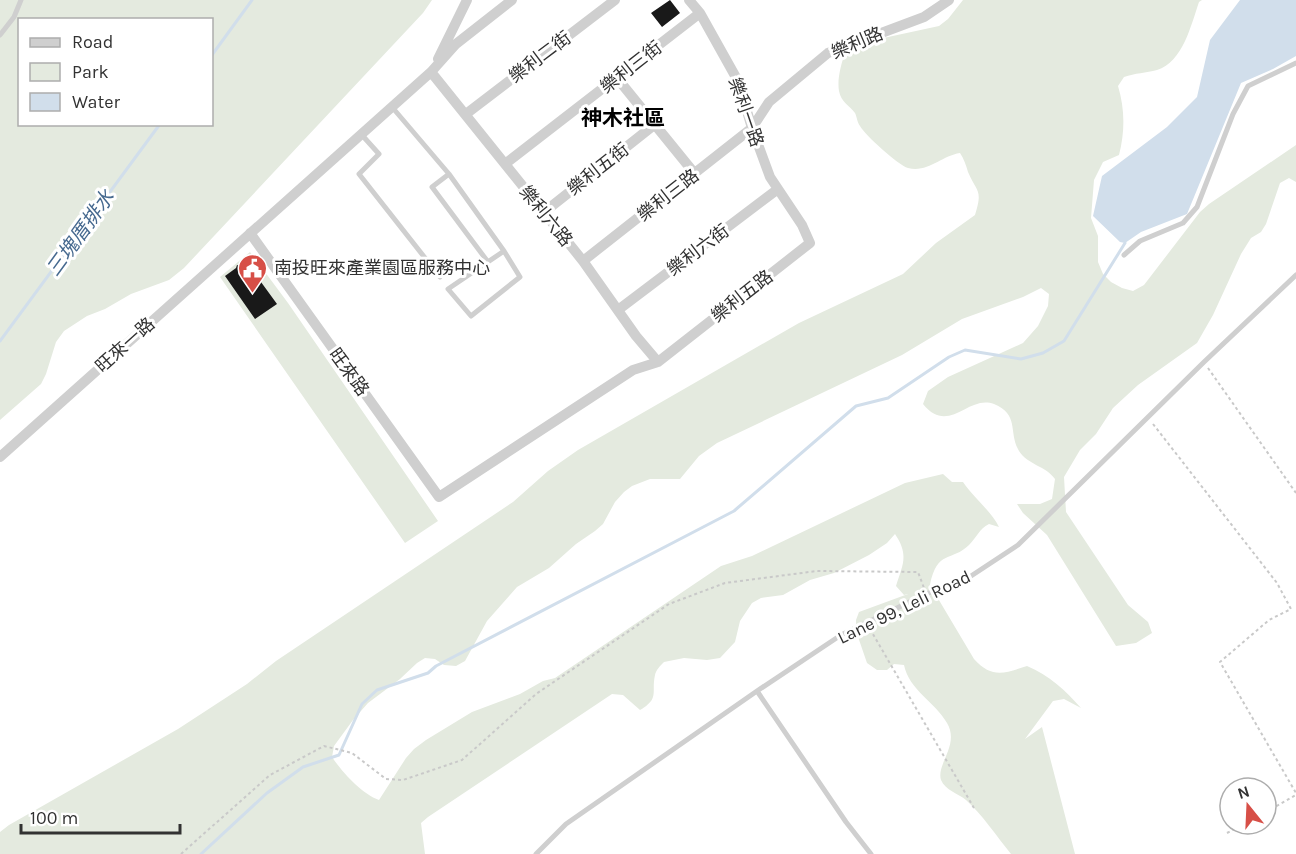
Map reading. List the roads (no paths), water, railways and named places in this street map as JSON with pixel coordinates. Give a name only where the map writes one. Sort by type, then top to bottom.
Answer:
[{"type":"street","points":[[431,72],[467,0]]},
{"type":"street","points":[[250,233],[431,72],[456,44],[512,0]]},
{"type":"street","name":"樂利二街","points":[[466,114],[615,0]]},
{"type":"street","name":"樂利一路","points":[[689,0],[700,13],[738,81],[770,177],[802,225]]},
{"type":"street","name":"樂利路","points":[[752,128],[768,102],[828,53],[924,17],[949,0]]},
{"type":"street","name":"樂利三街","points":[[505,165],[700,13]]},
{"type":"street","name":"樂利六路","points":[[431,72],[583,261],[636,336],[658,362]]},
{"type":"street","points":[[617,78],[695,174]]},
{"type":"street","name":"樂利五街","points":[[543,213],[654,125]]},
{"type":"street","name":"樂利三路","points":[[583,261],[752,128]]},
{"type":"street","name":"樂利六街","points":[[618,310],[778,189]]},
{"type":"street","name":"樂利五路","points":[[658,362],[810,243],[802,225]]},
{"type":"street","name":"旺來路","points":[[250,233],[439,497],[633,370],[658,362]]},
{"type":"street","name":"旺來一路","points":[[0,457],[250,233]]},
{"type":"lane","points":[[0,35],[14,17],[21,0]]},
{"type":"lane","points":[[1124,255],[1140,241],[1183,223],[1197,207],[1233,114],[1248,86],[1296,63]]},
{"type":"lane","points":[[392,107],[449,174],[504,251],[520,277],[471,316],[448,289],[504,251]]},
{"type":"lane","points":[[361,134],[379,154],[359,174],[440,277]]},
{"type":"lane","points":[[449,174],[432,187],[488,262]]},
{"type":"lane","name":"Lane 99, Leli Road","points":[[536,854],[566,824],[841,635],[926,594],[968,578],[1017,545],[1296,275]]},
{"type":"lane","points":[[757,691],[846,822],[871,854]]},
{"type":"water","points":[[1240,0],[1296,0],[1296,56],[1241,83],[1187,214],[1141,232],[1125,243],[1120,242],[1093,216],[1102,176],[1167,127],[1197,97],[1210,40]]},
{"type":"waterway","name":"三塊厝排水","points":[[213,54],[252,0]]},
{"type":"waterway","name":"三塊厝排水","points":[[0,341],[159,126]]},
{"type":"waterway","points":[[201,854],[267,793],[303,767],[339,755],[362,704],[377,690],[428,673],[436,666],[734,511],[856,406],[888,398],[949,357],[965,350],[1021,359],[1043,353],[1064,341],[1125,243]]},
{"type":"place","name":"南投旺來產業園區服務中心","points":[[253,294]]},
{"type":"district","name":"神木社區","points":[[623,118]]}]
